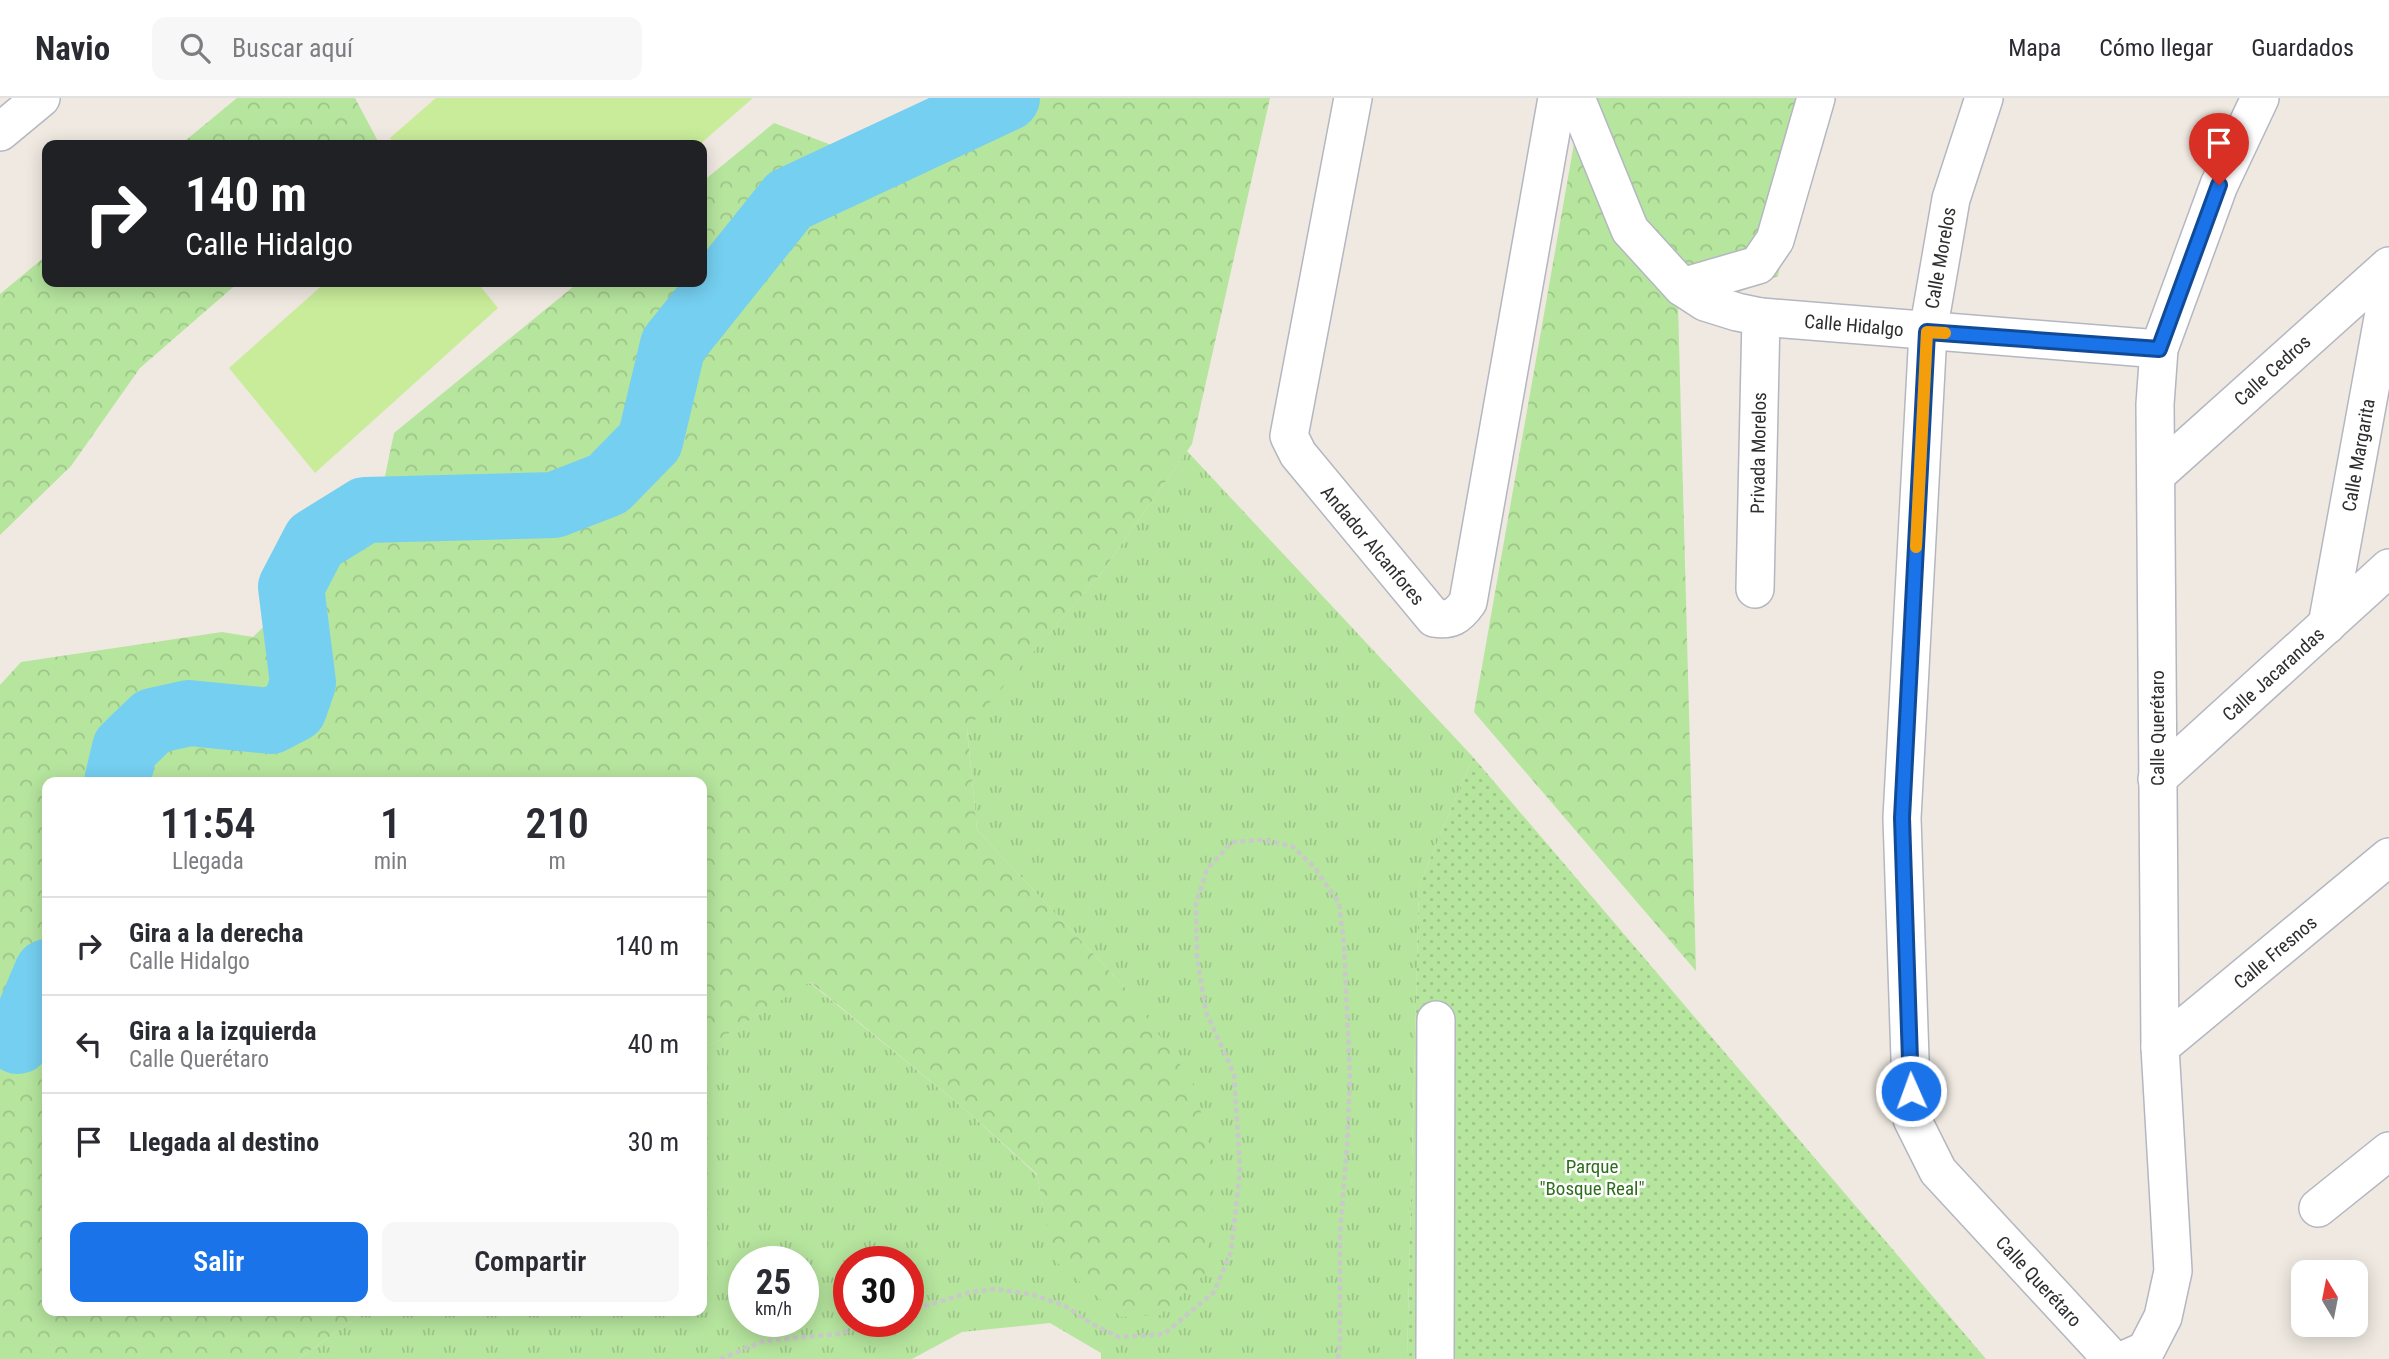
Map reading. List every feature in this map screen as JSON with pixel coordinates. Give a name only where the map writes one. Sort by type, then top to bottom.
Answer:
[{"type":"street","points":[[0,132],[41,98]]},
{"type":"street","name":"Andador Alcanfores","points":[[1353,98],[1289,436],[1298,454],[1434,618],[1445,620],[1458,616],[1468,602],[1557,98]]},
{"type":"street","points":[[1576,98],[1630,230],[1682,287],[1758,265],[1775,240],[1816,98]]},
{"type":"street","name":"Calle Morelos","points":[[1938,1171],[1912,1119],[1902,818],[1927,332],[1951,199],[1984,98]]},
{"type":"street","name":"Calle Querétaro","points":[[2126,1359],[2146,1350],[2163,1317],[2173,1271],[2160,1047],[2155,404],[2159,349],[2219,185],[2260,98]]},
{"type":"street","name":"Calle Cedros","points":[[2156,475],[2389,266]]},
{"type":"street","name":"Calle Margarita","points":[[2327,625],[2389,285]]},
{"type":"street","name":"Calle Hidalgo","points":[[1682,287],[1705,302],[1761,317],[2159,349]]},
{"type":"street","name":"Privada Morelos","points":[[1755,589],[1761,317]]},
{"type":"street","name":"Calle Jacarandas","points":[[2157,779],[2389,568]]},
{"type":"street","name":"Calle Fresnos","points":[[2160,1047],[2389,857]]},
{"type":"street","points":[[1435,1359],[1436,1020]]},
{"type":"street","points":[[2318,1208],[2389,1151]]},
{"type":"street","name":"Calle Querétaro","points":[[1938,1171],[2112,1359]]},
{"type":"path","points":[[924,1306],[971,1292],[995,1289],[1031,1294],[1065,1306],[1092,1324],[1119,1337],[1164,1334],[1214,1292],[1231,1252],[1240,1170],[1234,1073],[1206,1012],[1196,957],[1195,904],[1207,869],[1232,842],[1262,840],[1292,846],[1314,867],[1339,903],[1344,945],[1350,1077],[1348,1146],[1340,1233],[1338,1359]]},
{"type":"path","points":[[720,1359],[764,1341],[833,1334]]},
{"type":"green space","points":[[237,98],[355,98],[377,140],[186,140]]},
{"type":"green space","points":[[436,98],[753,98],[705,140],[390,138]]},
{"type":"green space","points":[[991,98],[1270,98],[1192,444],[1102,572],[967,729],[977,830],[1128,991],[1194,1084],[1215,1170],[1206,1273],[1160,1315],[1121,1317],[1053,1259],[1037,1174],[968,1112],[810,982],[707,1047],[707,777],[42,777],[42,1316],[359,1316],[298,1359],[0,1359],[0,685],[21,662],[222,632],[253,637],[376,519],[394,433],[573,287],[707,287],[707,178],[774,123],[878,163],[958,120]]},
{"type":"green space","points":[[1582,98],[1814,98],[1778,276],[1732,295],[1678,305],[1696,971],[1474,712]]},
{"type":"green space","points":[[42,259],[42,287],[233,287],[140,368],[71,466],[0,535],[0,294]]},
{"type":"green space","points":[[320,287],[481,287],[498,308],[315,473],[229,368]]},
{"type":"green space","points":[[1187,451],[1473,757],[1419,886],[1407,1359],[1101,1359],[1101,1353],[1050,1323],[962,1332],[912,1359],[298,1359],[359,1316],[707,1316],[707,1047],[809,982],[968,1112],[1037,1175],[1054,1259],[1128,991],[977,830],[967,728],[1102,572]]},
{"type":"green space","name":"Parque \"Bosque Real\"","points":[[1473,757],[1986,1359],[1407,1359],[1419,886]]},
{"type":"waterway","points":[[118,777],[125,748],[153,721],[189,713],[271,721],[294,709],[303,683],[291,587],[315,541],[365,510],[554,505],[608,484],[650,441],[673,345],[789,200],[1007,98]]},
{"type":"waterway","points":[[18,1041],[42,984]]},
{"type":"slow traffic","points":[[1916,547],[1927,332],[1945,333]]},
{"type":"route","points":[[1911,1091],[1902,818],[1927,332],[2159,349],[2219,185]]}]
